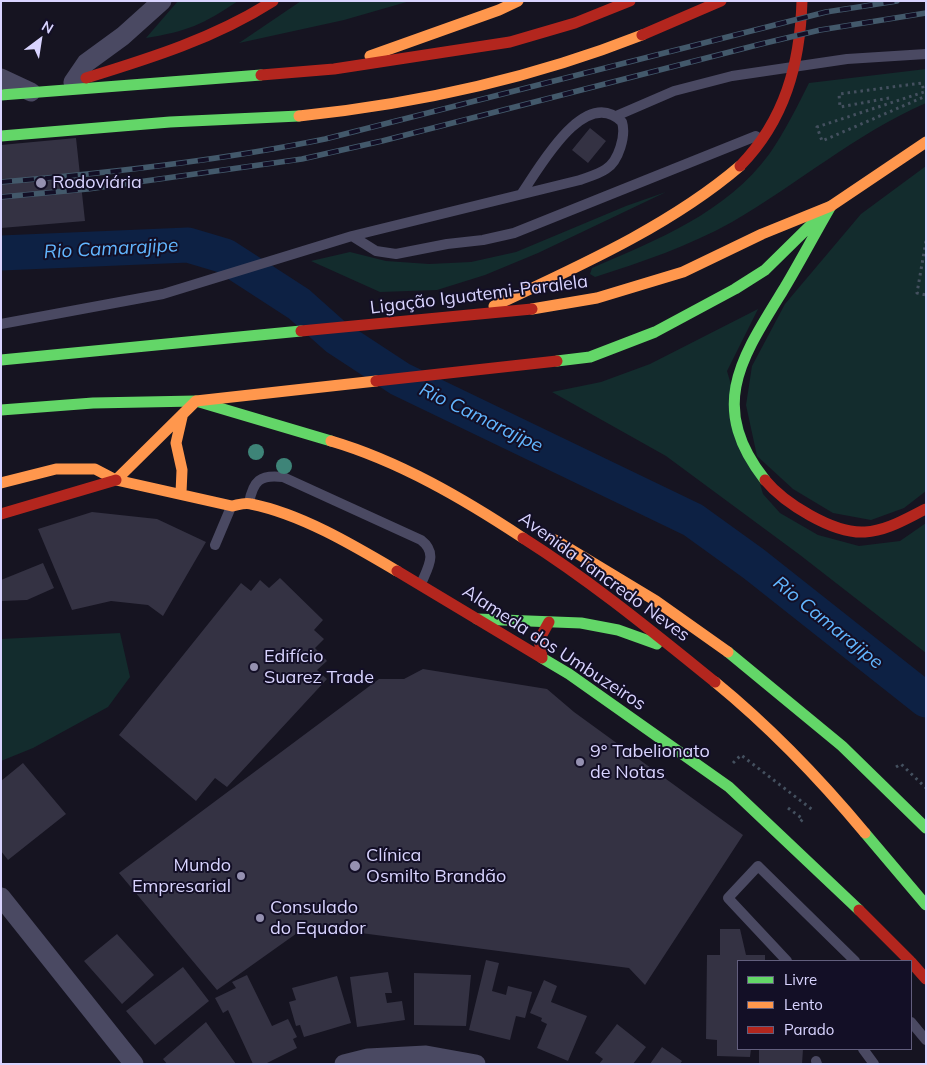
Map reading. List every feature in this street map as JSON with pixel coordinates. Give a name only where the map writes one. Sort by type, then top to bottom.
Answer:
[{"type":"main road","points":[[34,93],[181,48],[233,25],[273,1]]},
{"type":"main road","points":[[334,69],[499,10],[518,1]]},
{"type":"main road","points":[[1,95],[334,69],[510,42],[575,23],[630,1]]},
{"type":"main road","points":[[1,136],[193,120],[312,114],[389,104],[466,90],[589,54],[646,33],[721,1]]},
{"type":"main road","points":[[479,313],[557,276],[661,220],[714,187],[741,165],[769,131],[787,97],[800,52],[802,1]]},
{"type":"main road","name":"Ligação Iguatemi-Paralela","points":[[1,360],[314,332],[479,313],[547,308],[643,286],[683,272],[762,234],[830,206],[926,142]]},
{"type":"main road","points":[[116,480],[148,446],[182,417],[196,401],[590,357],[655,332],[735,289],[765,270],[830,206]]},
{"type":"main road","points":[[830,206],[785,287],[761,322],[736,379],[733,402],[744,448],[757,473],[774,490],[795,507],[832,524],[865,532],[898,523],[926,509]]},
{"type":"main road","name":"Avenida Tancredo Neves","points":[[1,410],[93,403],[196,401],[351,447],[411,474],[488,515],[562,563],[736,699],[823,783],[926,904]]},
{"type":"main road","points":[[181,493],[182,470],[176,443],[182,417]]},
{"type":"main road","name":"Alameda dos Umbuzeiros","points":[[1,483],[56,469],[95,469],[116,480],[181,493],[232,506],[249,503],[304,522],[361,550],[542,657],[729,787],[835,886],[908,960]]},
{"type":"main road","name":"Alameda dos Umbuzeiros","points":[[1,514],[116,480]]},
{"type":"main road","points":[[488,515],[542,534],[598,564],[689,622],[761,676],[847,751],[926,828]]},
{"type":"main road","points":[[477,619],[581,623],[618,630],[677,652]]},
{"type":"main road","points":[[542,657],[539,640],[549,622]]},
{"type":"main road","name":"Alameda dos Umbuzeiros","points":[[912,964],[926,979]]},
{"type":"street","points":[[73,82],[86,62],[123,36],[162,1]]},
{"type":"street","points":[[1,78],[34,93]]},
{"type":"street","points":[[1,897],[134,1064]]},
{"type":"street","points":[[344,1064],[368,1058],[426,1055],[476,1064]]},
{"type":"lane","points":[[616,116],[674,92],[732,76],[847,59],[926,54]]},
{"type":"lane","points":[[1,324],[162,294],[314,246],[580,180],[608,169],[617,155],[624,133],[622,122],[616,116],[600,111],[585,117],[568,130],[522,193]]},
{"type":"lane","points":[[352,236],[376,251],[396,254],[514,233],[769,131]]},
{"type":"lane","points":[[249,503],[254,485],[262,478],[270,476],[283,477],[421,540],[432,553],[421,584]]},
{"type":"lane","points":[[215,545],[232,506]]},
{"type":"lane","points":[[786,960],[728,898],[758,866],[854,960]]},
{"type":"lane","points":[[912,1023],[926,1040]]},
{"type":"lane","points":[[864,1050],[874,1064]]},
{"type":"path","points":[[889,98],[840,107],[839,94],[922,83],[924,92],[817,127],[822,141],[926,96]]},
{"type":"path","points":[[926,241],[917,293],[926,295]]},
{"type":"green space","points":[[178,1],[238,1],[194,26],[173,33],[146,38]]},
{"type":"green space","points":[[301,1],[410,1],[344,20],[239,43]]},
{"type":"green space","points":[[926,69],[926,103],[875,129],[732,222],[699,239],[665,253],[595,277],[590,274],[592,268],[665,235],[712,208],[733,192],[753,174],[770,153],[786,128],[809,83]]},
{"type":"green space","points":[[926,166],[926,491],[904,508],[871,520],[833,513],[793,489],[757,456],[746,405],[752,366],[785,304],[861,214]]},
{"type":"green space","points":[[666,192],[538,253],[485,275],[437,290],[380,292],[311,261],[350,252],[386,261],[429,264],[471,262],[516,252],[626,206]]},
{"type":"green space","points":[[758,309],[727,371],[763,494],[780,513],[818,535],[859,546],[900,541],[926,523],[926,653],[800,555],[666,456],[552,392],[601,382],[650,364]]},
{"type":"green space","points":[[120,633],[130,677],[108,707],[33,748],[1,761],[1,639]]},
{"type":"building","points":[[590,128],[606,141],[588,163],[572,150]]},
{"type":"building","name":"Rodoviária","points":[[76,138],[85,221],[1,228],[1,145]]},
{"type":"building","points":[[92,512],[157,519],[206,542],[163,616],[148,605],[111,601],[72,610],[38,529]]},
{"type":"building","points":[[43,563],[54,588],[27,600],[1,601],[1,580]]},
{"type":"building","points":[[280,578],[323,620],[314,630],[324,639],[315,648],[327,661],[317,670],[327,679],[227,787],[215,778],[196,801],[119,735],[241,583],[251,591],[260,580],[269,588]]},
{"type":"building","points":[[423,669],[547,689],[574,712],[743,835],[645,985],[629,968],[307,926],[217,990],[119,873],[379,679],[404,679]]},
{"type":"building","points":[[23,763],[66,814],[8,860],[1,851],[1,781]]},
{"type":"building","points":[[720,929],[740,929],[746,955],[765,955],[765,960],[737,960],[737,1050],[751,1050],[750,1057],[717,1056],[717,1040],[706,1039],[707,955],[720,955]]},
{"type":"building","points":[[117,934],[154,975],[122,1004],[84,961]]},
{"type":"building","points":[[486,960],[499,963],[492,991],[506,995],[508,986],[532,992],[525,1018],[516,1016],[510,1040],[469,1030]]},
{"type":"building","points":[[183,967],[209,1001],[155,1045],[126,1011]]},
{"type":"building","points":[[388,972],[392,993],[385,993],[387,1003],[402,1001],[405,1020],[357,1027],[350,977]]},
{"type":"building","points":[[414,973],[471,975],[466,1026],[414,1025]]},
{"type":"building","points":[[247,975],[272,1026],[288,1019],[297,1037],[293,1039],[297,1048],[265,1064],[253,1064],[228,1010],[223,1013],[215,998],[236,988],[232,982]]},
{"type":"building","points":[[337,976],[351,1023],[304,1037],[300,1025],[296,1026],[289,1002],[296,1000],[292,988]]},
{"type":"building","points":[[544,980],[557,986],[551,1002],[587,1016],[568,1061],[537,1048],[547,1024],[541,1021],[542,1018],[530,1013]]},
{"type":"building","points":[[206,1022],[236,1064],[167,1064],[163,1059]]},
{"type":"building","points":[[617,1024],[646,1047],[633,1064],[599,1064],[603,1059],[595,1053]]},
{"type":"building","points":[[662,1047],[682,1061],[680,1064],[650,1064]]},
{"type":"building","points":[[759,1050],[803,1050],[802,1064],[759,1064]]},
{"type":"waterway","name":"Rio Camarajipe","points":[[1,253],[188,245],[225,256],[299,304],[336,337],[400,379],[693,520],[754,564],[926,700]]},
{"type":"railway","points":[[1,182],[83,175],[164,165],[245,154],[325,139],[826,12],[897,1]]},
{"type":"railway","points":[[1,197],[88,189],[302,159],[382,141],[820,30],[926,13]]},
{"type":"traffic: fast","points":[[1,95],[261,75]]},
{"type":"traffic: fast","points":[[1,136],[170,122],[299,116]]},
{"type":"traffic: fast","points":[[765,480],[748,454],[738,429],[734,406],[736,384],[743,362],[754,340],[831,206]]},
{"type":"traffic: fast","points":[[557,361],[590,357],[655,332],[735,289],[765,270],[822,214]]},
{"type":"traffic: fast","points":[[1,360],[301,331]]},
{"type":"traffic: fast","points":[[1,410],[93,403],[196,401],[331,441]]},
{"type":"traffic: fast","points":[[477,619],[581,623],[618,630],[657,644]]},
{"type":"traffic: fast","points":[[728,652],[842,746],[926,828]]},
{"type":"traffic: fast","points":[[542,658],[569,674],[729,787],[859,910]]},
{"type":"traffic: fast","points":[[865,833],[926,905]]},
{"type":"traffic: slow","points":[[370,56],[499,10],[518,1]]},
{"type":"traffic: slow","points":[[299,116],[387,104],[474,87],[559,64],[642,35]]},
{"type":"traffic: slow","points":[[532,309],[597,298],[683,272],[762,234],[831,206],[926,142]]},
{"type":"traffic: slow","points":[[494,306],[622,244],[684,208],[740,166]]},
{"type":"traffic: slow","points":[[116,480],[196,401],[376,381]]},
{"type":"traffic: slow","points":[[181,493],[182,470],[176,443],[182,417]]},
{"type":"traffic: slow","points":[[331,441],[381,459],[430,482],[478,509],[523,538]]},
{"type":"traffic: slow","points":[[1,483],[56,469],[95,469],[116,480],[232,506],[249,503],[308,523],[345,541],[397,571]]},
{"type":"traffic: slow","points":[[555,540],[656,601],[728,652]]},
{"type":"traffic: slow","points":[[715,682],[794,754],[865,833]]},
{"type":"traffic: jam","points":[[86,78],[182,46],[228,26],[273,1]]},
{"type":"traffic: jam","points":[[261,75],[334,69],[510,42],[575,23],[630,1]]},
{"type":"traffic: jam","points":[[642,35],[721,1]]},
{"type":"traffic: jam","points":[[740,166],[756,148],[768,130],[787,90],[798,47],[802,1]]},
{"type":"traffic: jam","points":[[301,331],[532,309]]},
{"type":"traffic: jam","points":[[376,381],[557,361]]},
{"type":"traffic: jam","points":[[1,514],[116,480]]},
{"type":"traffic: jam","points":[[765,480],[784,498],[810,515],[839,528],[852,531],[865,532],[881,529],[897,524],[926,509]]},
{"type":"traffic: jam","points":[[523,538],[597,589],[715,682]]},
{"type":"traffic: jam","points":[[397,571],[542,658]]},
{"type":"traffic: jam","points":[[542,657],[539,640],[549,622]]},
{"type":"traffic: jam","points":[[859,910],[909,960]]},
{"type":"traffic: jam","points":[[912,963],[926,979]]},
{"type":"place","name":"Rodoviária","points":[[41,183]]},
{"type":"place","name":"Edifício Suarez Trade","points":[[254,667]]},
{"type":"place","name":"9° Tabelionato de Notas","points":[[580,762]]},
{"type":"place","name":"Clínica Osmilto Brandão","points":[[355,866]]},
{"type":"place","name":"Mundo Empresarial","points":[[241,876]]},
{"type":"place","name":"Consulado do Equador","points":[[260,918]]}]
